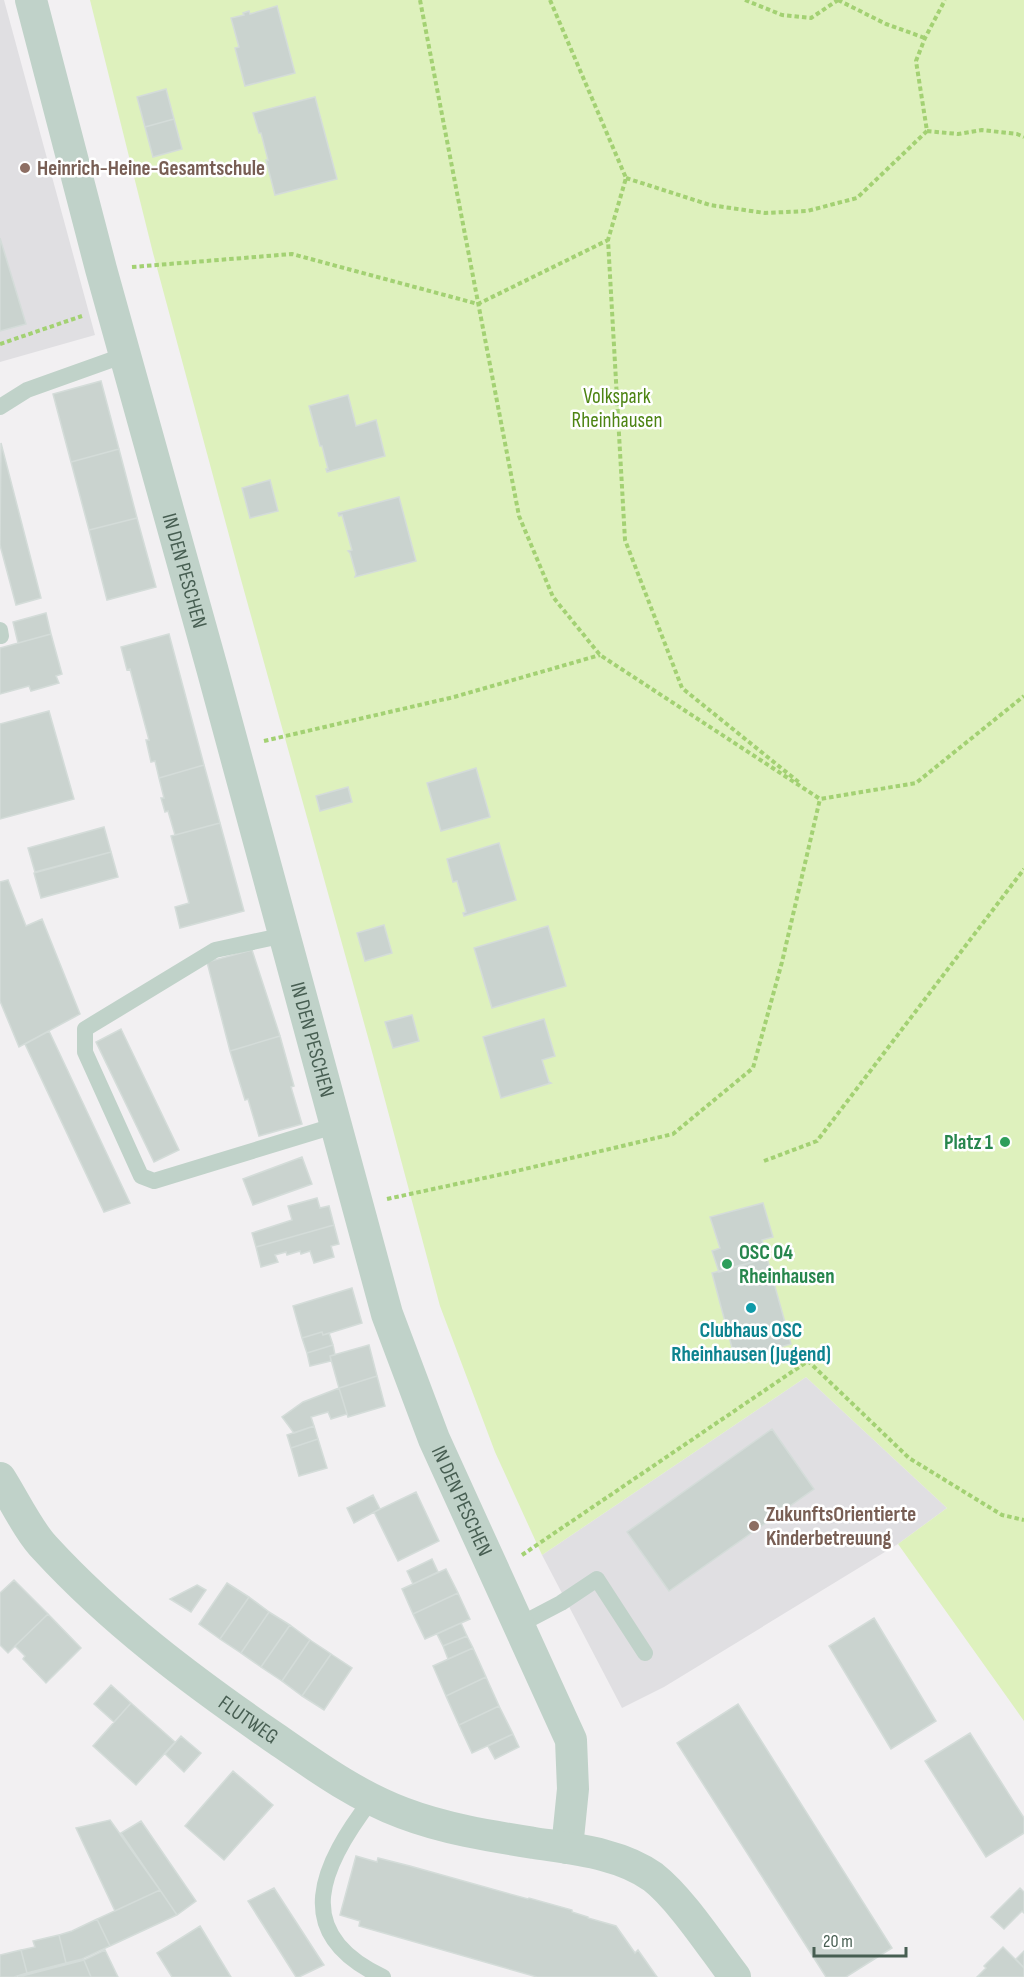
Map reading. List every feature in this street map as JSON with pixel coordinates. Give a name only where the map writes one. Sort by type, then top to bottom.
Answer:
[{"type":"street","name":"IN DEN PESCHEN","points":[[31,0],[111,306],[234,748],[387,1314],[434,1439],[571,1740],[573,1789],[567,1848]]},
{"type":"street","name":"FLUTWEG","points":[[0,1478],[43,1546],[126,1627],[242,1715],[332,1777],[405,1814],[452,1827],[567,1848]]},
{"type":"street","points":[[567,1848],[615,1858],[636,1866],[654,1878],[674,1898],[735,1977]]},
{"type":"lane","points":[[0,407],[27,390],[125,355]]},
{"type":"lane","points":[[285,935],[215,950],[85,1029],[84,1052],[141,1176],[154,1181],[337,1125]]},
{"type":"lane","points":[[519,1625],[561,1603],[597,1578],[645,1653]]},
{"type":"lane","points":[[372,1799],[339,1846],[327,1872],[322,1905],[326,1928],[339,1947],[372,1972],[383,1977]]},
{"type":"path","points":[[420,0],[519,516],[553,597],[600,655],[820,799],[916,783],[1024,696]]},
{"type":"path","points":[[550,0],[626,178],[608,240],[625,540],[682,688],[820,799]]},
{"type":"path","points":[[745,0],[782,15],[811,18],[838,0],[886,24],[925,38]]},
{"type":"path","points":[[927,130],[916,61],[945,0]]},
{"type":"path","points":[[626,178],[710,206],[765,213],[807,211],[857,198],[927,130]]},
{"type":"path","points":[[927,130],[958,134],[982,130],[1017,134],[1024,137]]},
{"type":"path","points":[[101,269],[292,254],[478,304],[608,240]]},
{"type":"path","points":[[0,344],[111,306]]},
{"type":"path","points":[[234,748],[454,697],[600,655]]},
{"type":"path","points":[[358,1205],[673,1134],[753,1068],[783,962],[820,799]]},
{"type":"path","points":[[764,1161],[818,1141],[1024,870]]},
{"type":"path","points":[[495,1573],[808,1361],[909,1458],[1002,1515],[1024,1520]]},
{"type":"shaded area","name":"Heinrich-Heine-Gesamtschule","points":[[0,0],[4,0],[95,335],[0,362]]},
{"type":"shaded area","name":"ZukunftsOrientierte Kinderbetreuung","points":[[806,1377],[947,1508],[898,1544],[664,1687],[622,1708],[542,1555]]},
{"type":"green space","name":"Volkspark Rheinhausen","points":[[90,0],[1024,0],[1024,1721],[898,1544],[947,1508],[806,1377],[542,1555],[495,1452],[440,1306],[153,253]]},
{"type":"building","points":[[277,6],[295,73],[245,86],[235,48],[239,47],[231,18],[244,15],[243,13],[249,11],[250,14]]},
{"type":"building","points":[[166,89],[174,119],[145,127],[137,97]]},
{"type":"building","points":[[315,97],[337,179],[275,195],[261,133],[259,133],[253,113]]},
{"type":"building","points":[[174,119],[182,149],[153,157],[145,127]]},
{"type":"building","points":[[0,238],[26,324],[0,331]]},
{"type":"building","points":[[101,381],[119,449],[71,462],[53,394]]},
{"type":"building","points":[[348,395],[356,426],[376,420],[385,456],[327,472],[322,446],[320,446],[309,406]]},
{"type":"building","points":[[1,443],[41,598],[16,605],[0,545]]},
{"type":"building","points":[[119,449],[137,518],[89,530],[71,462]]},
{"type":"building","points":[[270,480],[278,511],[250,518],[242,488]]},
{"type":"building","points":[[399,497],[416,561],[355,577],[348,551],[352,550],[342,515],[339,516],[338,513]]},
{"type":"building","points":[[137,518],[156,587],[107,600],[89,530]]},
{"type":"building","points":[[46,613],[51,634],[18,643],[13,622]]},
{"type":"building","points":[[51,634],[62,674],[56,676],[59,683],[31,691],[29,686],[0,694],[0,648]]},
{"type":"building","points":[[169,634],[204,765],[159,778],[155,761],[151,762],[146,740],[149,740],[130,669],[127,670],[121,647]]},
{"type":"building","points":[[49,711],[74,799],[0,819],[0,724]]},
{"type":"building","points":[[204,765],[220,823],[175,835],[168,811],[165,812],[161,798],[164,798],[159,778]]},
{"type":"building","points":[[476,768],[490,817],[441,831],[427,783]]},
{"type":"building","points":[[348,787],[352,802],[320,811],[316,796]]},
{"type":"building","points":[[220,823],[244,911],[180,928],[175,907],[189,903],[171,836]]},
{"type":"building","points":[[104,827],[111,852],[35,872],[28,848]]},
{"type":"building","points":[[499,843],[516,900],[464,916],[463,913],[466,912],[457,881],[453,882],[447,859]]},
{"type":"building","points":[[111,852],[118,877],[41,898],[34,873]]},
{"type":"building","points":[[8,880],[26,926],[42,919],[80,1014],[19,1047],[0,1001],[0,882]]},
{"type":"building","points":[[384,925],[392,953],[365,961],[357,933]]},
{"type":"building","points":[[548,926],[566,986],[492,1008],[474,948]]},
{"type":"building","points":[[252,950],[280,1036],[230,1051],[207,962]]},
{"type":"building","points":[[412,1015],[419,1041],[393,1048],[385,1022]]},
{"type":"building","points":[[544,1019],[555,1056],[542,1060],[551,1083],[501,1098],[483,1037]]},
{"type":"building","points":[[121,1029],[179,1150],[154,1162],[96,1042]]},
{"type":"building","points":[[49,1031],[130,1203],[104,1212],[25,1044]]},
{"type":"building","points":[[280,1036],[302,1124],[259,1136],[230,1051]]},
{"type":"building","points":[[302,1157],[312,1184],[253,1205],[243,1179]]},
{"type":"building","points":[[317,1198],[320,1208],[329,1206],[334,1225],[256,1247],[252,1233],[292,1220],[288,1206]]},
{"type":"building","points":[[763,1203],[773,1237],[762,1240],[767,1258],[719,1272],[712,1251],[720,1248],[710,1217]]},
{"type":"building","points":[[334,1225],[339,1244],[331,1246],[334,1257],[314,1263],[310,1251],[287,1255],[286,1252],[275,1255],[278,1262],[261,1267],[256,1247]]},
{"type":"building","name":"Clubhaus OSC Rheinhausen (Jugend)","points":[[767,1258],[791,1344],[735,1359],[712,1273]]},
{"type":"building","points":[[352,1288],[362,1323],[323,1335],[322,1332],[302,1338],[293,1306]]},
{"type":"building","points":[[322,1332],[323,1335],[329,1333],[333,1345],[307,1353],[302,1338]]},
{"type":"building","points":[[333,1345],[335,1355],[330,1356],[331,1361],[310,1366],[307,1353]]},
{"type":"building","points":[[369,1345],[377,1376],[339,1388],[330,1356]]},
{"type":"building","points":[[377,1376],[385,1406],[348,1417],[339,1388]]},
{"type":"building","points":[[339,1388],[347,1414],[331,1419],[328,1412],[311,1417],[314,1426],[294,1433],[282,1417],[303,1402]]},
{"type":"building","points":[[314,1426],[318,1439],[291,1448],[287,1435]]},
{"type":"building","points":[[772,1429],[814,1489],[669,1591],[627,1532]]},
{"type":"building","points":[[318,1439],[327,1468],[299,1476],[291,1448]]},
{"type":"building","points":[[416,1492],[439,1541],[398,1561],[374,1512]]},
{"type":"building","points":[[373,1495],[380,1509],[354,1523],[347,1508]]},
{"type":"building","points":[[432,1559],[438,1572],[413,1584],[407,1571]]},
{"type":"building","points":[[446,1569],[458,1593],[413,1614],[402,1589]]},
{"type":"building","points":[[14,1580],[48,1614],[8,1653],[0,1645],[0,1593]]},
{"type":"building","points":[[227,1583],[249,1597],[220,1639],[199,1624]]},
{"type":"building","points":[[197,1585],[206,1590],[191,1612],[170,1599]]},
{"type":"building","points":[[458,1593],[470,1619],[425,1639],[413,1614]]},
{"type":"building","points":[[249,1597],[269,1612],[241,1653],[220,1639]]},
{"type":"building","points":[[269,1612],[290,1625],[261,1667],[241,1653]]},
{"type":"building","points":[[48,1614],[81,1648],[46,1683],[23,1659],[25,1656],[15,1646]]},
{"type":"building","points":[[874,1618],[936,1721],[891,1749],[829,1646]]},
{"type":"building","points":[[461,1623],[467,1636],[443,1646],[437,1634]]},
{"type":"building","points":[[290,1625],[310,1640],[282,1681],[261,1667]]},
{"type":"building","points":[[467,1636],[473,1648],[448,1659],[443,1646]]},
{"type":"building","points":[[310,1640],[331,1654],[302,1696],[282,1681]]},
{"type":"building","points":[[473,1648],[486,1677],[446,1696],[433,1666]]},
{"type":"building","points":[[331,1654],[352,1668],[324,1710],[302,1696]]},
{"type":"building","points":[[486,1677],[499,1706],[459,1725],[446,1696]]},
{"type":"building","points":[[111,1685],[131,1703],[114,1722],[94,1704]]},
{"type":"building","points":[[131,1703],[175,1742],[136,1785],[93,1746]]},
{"type":"building","points":[[738,1704],[892,1948],[846,1977],[826,1977],[677,1743]]},
{"type":"building","points":[[499,1706],[513,1734],[472,1753],[459,1725]]},
{"type":"building","points":[[970,1733],[1024,1818],[1024,1833],[986,1857],[925,1761]]},
{"type":"building","points":[[513,1734],[519,1747],[495,1759],[488,1746]]},
{"type":"building","points":[[181,1736],[201,1753],[184,1772],[165,1754]]},
{"type":"building","points":[[233,1771],[273,1805],[224,1860],[185,1826]]},
{"type":"building","points":[[110,1820],[160,1890],[115,1911],[76,1828]]},
{"type":"building","points":[[141,1821],[196,1901],[177,1915],[121,1833]]},
{"type":"building","points":[[356,1856],[377,1862],[378,1858],[529,1898],[616,1926],[635,1953],[638,1950],[657,1977],[537,1977],[359,1926],[360,1921],[340,1915]]},
{"type":"building","points":[[274,1888],[324,1965],[299,1977],[296,1977],[248,1901]]},
{"type":"building","points":[[1020,1888],[1024,1892],[1024,1913],[1022,1911],[1004,1929],[991,1917]]},
{"type":"building","points":[[160,1890],[177,1915],[110,1946],[97,1919]]},
{"type":"building","points":[[97,1919],[110,1946],[82,1959],[66,1963],[59,1935]]},
{"type":"building","points":[[200,1926],[231,1977],[172,1977],[157,1953]]},
{"type":"building","points":[[59,1935],[66,1963],[27,1973],[21,1950],[35,1947],[33,1941]]},
{"type":"building","points":[[1003,1947],[1024,1968],[1024,1977],[977,1977],[986,1968],[984,1966]]},
{"type":"building","points":[[21,1950],[27,1973],[14,1977],[0,1977],[0,1955]]},
{"type":"building","points":[[105,1950],[118,1977],[91,1977],[84,1960]]},
{"type":"building","points":[[1024,1951],[1024,1968],[1016,1959]]},
{"type":"building","points":[[84,1960],[91,1977],[18,1977]]},
{"type":"place","name":"Heinrich-Heine-Gesamtschule","points":[[25,168]]},
{"type":"place","name":"Platz 1","points":[[1005,1142]]},
{"type":"place","name":"OSC 04 Rheinhausen","points":[[727,1264]]},
{"type":"place","name":"Clubhaus OSC Rheinhausen (Jugend)","points":[[751,1308]]},
{"type":"place","name":"ZukunftsOrientierte Kinderbetreuung","points":[[754,1526]]}]
